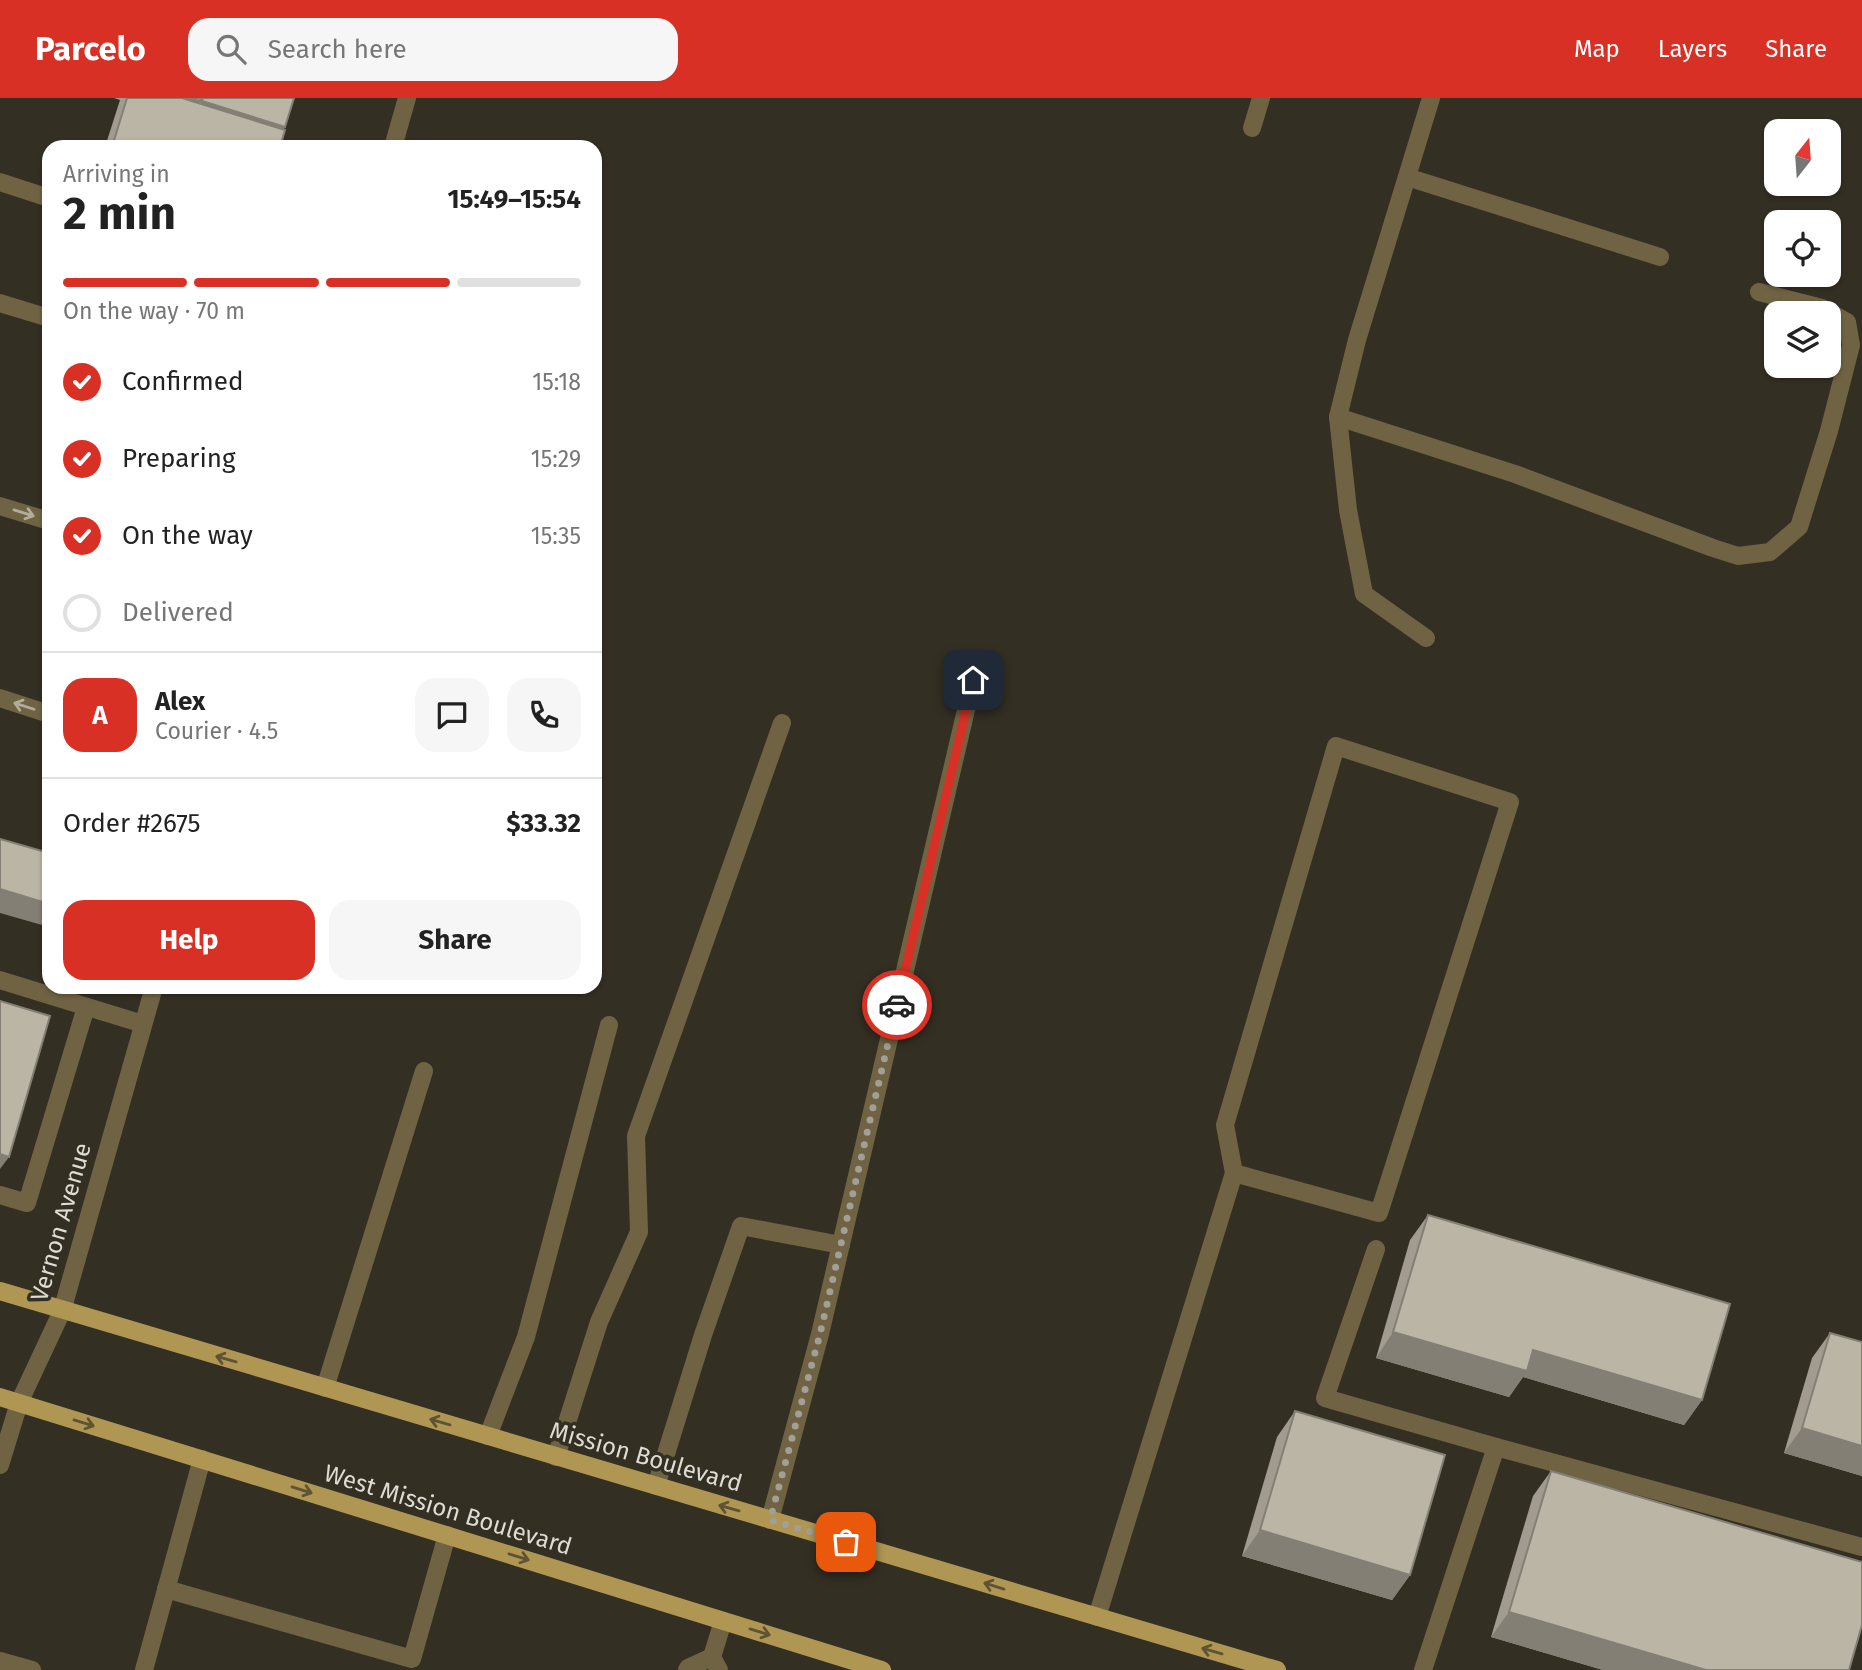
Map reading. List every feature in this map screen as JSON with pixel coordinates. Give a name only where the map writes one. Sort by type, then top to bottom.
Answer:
[{"type":"main road","name":"Mission Boulevard","points":[[0,1292],[1278,1670]]},
{"type":"main road","name":"West Mission Boulevard","points":[[0,1397],[882,1670]]},
{"type":"street","points":[[395,140],[407,98]]},
{"type":"street","points":[[1252,128],[1261,98]]},
{"type":"street","points":[[1426,638],[1364,594],[1348,510],[1338,417],[1357,340],[1431,98]]},
{"type":"street","points":[[1407,177],[1660,257]]},
{"type":"street","points":[[0,182],[42,196]]},
{"type":"street","points":[[1338,417],[1515,474],[1738,556],[1770,552],[1799,527],[1829,432],[1851,345],[1847,322],[1822,308],[1759,292]]},
{"type":"street","points":[[0,303],[42,316]]},
{"type":"street","points":[[0,506],[42,519]]},
{"type":"street","points":[[770,1520],[820,1334],[973,680]]},
{"type":"street","points":[[0,698],[42,712]]},
{"type":"street","points":[[556,1457],[599,1322],[639,1232],[636,1136],[782,723]]},
{"type":"street","points":[[1097,1617],[1234,1173],[1224,1125],[1336,746],[1510,802],[1380,1213],[1234,1173]]},
{"type":"street","points":[[0,980],[42,993]]},
{"type":"street","points":[[45,994],[144,1024]]},
{"type":"street","name":"Vernon Avenue","points":[[0,1465],[19,1403],[62,1311],[152,994]]},
{"type":"street","points":[[0,1195],[27,1203],[86,1007]]},
{"type":"street","points":[[488,1436],[526,1337],[609,1025]]},
{"type":"street","points":[[326,1388],[424,1071]]},
{"type":"street","points":[[656,1486],[703,1335],[741,1226],[841,1245]]},
{"type":"street","points":[[1376,1249],[1325,1398],[1862,1547]]},
{"type":"street","points":[[1423,1670],[1496,1447]]},
{"type":"street","points":[[144,1670],[202,1459]]},
{"type":"street","points":[[166,1589],[410,1665],[447,1535]]},
{"type":"street","points":[[687,1670],[715,1664],[723,1621]]},
{"type":"street","points":[[0,1661],[32,1670]]},
{"type":"building","points":[[127,98],[182,98],[285,130],[282,140],[114,140]]},
{"type":"building","points":[[203,98],[294,98],[285,127],[202,101]]},
{"type":"building","points":[[0,839],[42,851],[42,902],[0,889]]},
{"type":"building","points":[[0,1001],[50,1016],[9,1157],[0,1154]]},
{"type":"building","points":[[1428,1215],[1730,1304],[1702,1400],[1533,1350],[1527,1371],[1393,1332]]},
{"type":"building","points":[[1830,1333],[1862,1342],[1862,1446],[1802,1428]]},
{"type":"building","points":[[1295,1411],[1445,1455],[1410,1575],[1260,1530]]},
{"type":"building","points":[[1551,1471],[1862,1562],[1862,1625],[1849,1670],[1706,1670],[1509,1612]]},
{"type":"way so far","points":[[846,1542],[770,1520],[820,1334],[897,1005]]},
{"type":"route","points":[[897,1005],[973,680]]}]
